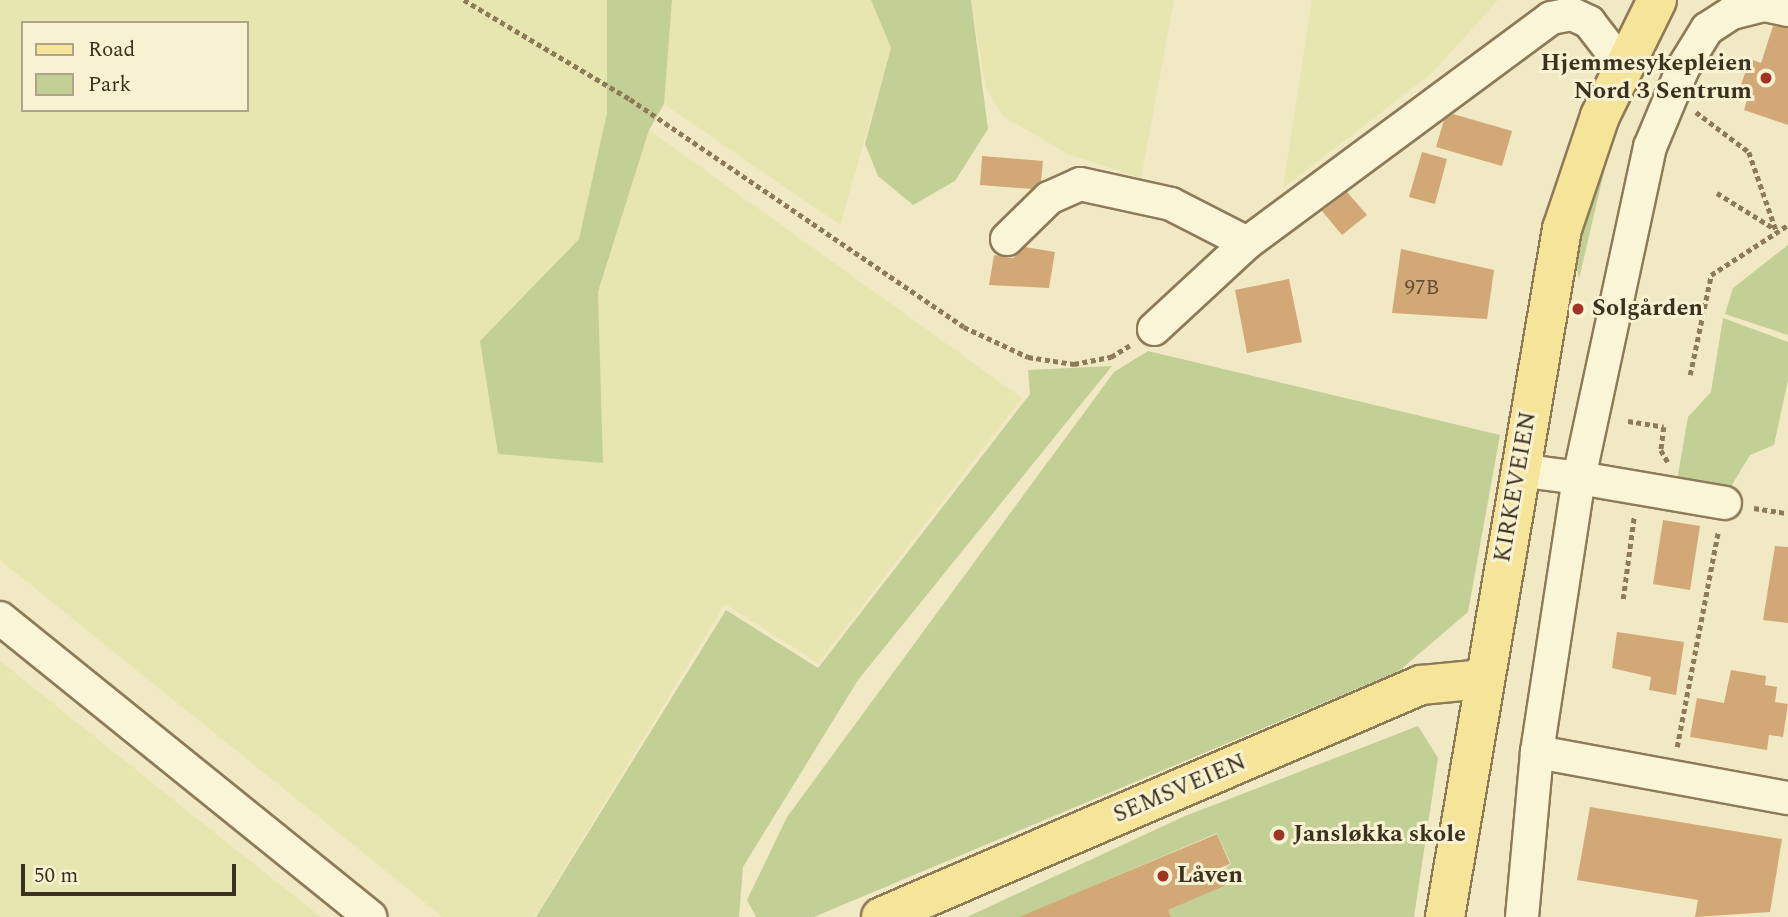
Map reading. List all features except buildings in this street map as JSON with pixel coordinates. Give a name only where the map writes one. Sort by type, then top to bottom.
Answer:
[{"type":"main road","name":"KIRKEVEIEN","points":[[1445,917],[1518,470],[1562,229],[1589,142],[1623,66],[1657,0]]},
{"type":"main road","name":"SEMSVEIEN","points":[[881,917],[1420,685],[1483,679]]},
{"type":"street","points":[[1522,917],[1537,752],[1579,478],[1650,147],[1671,97],[1707,29],[1732,13],[1765,5],[1788,10]]},
{"type":"street","points":[[1154,330],[1247,243],[1551,18],[1591,11],[1623,66]]},
{"type":"street","points":[[1007,239],[1049,198],[1080,184],[1171,204],[1247,243]]},
{"type":"street","points":[[1518,470],[1725,503]]},
{"type":"street","points":[[0,618],[371,917]]},
{"type":"street","points":[[1537,752],[1788,798]]},
{"type":"path","points":[[464,0],[630,99],[964,327],[1028,357],[1074,364],[1111,357],[1154,330]]},
{"type":"path","points":[[1671,97],[1749,152],[1776,230]]},
{"type":"path","points":[[1717,193],[1776,230]]},
{"type":"path","points":[[1690,375],[1711,275],[1776,230],[1788,225]]},
{"type":"path","points":[[1628,421],[1664,427],[1661,450],[1669,464]]},
{"type":"path","points":[[1623,600],[1638,488]]},
{"type":"path","points":[[1672,776],[1720,526],[1735,510],[1725,503]]},
{"type":"shaded area","points":[[0,0],[607,0],[607,113],[579,239],[480,341],[603,463],[598,293],[649,130],[1022,398],[818,663],[725,604],[535,917],[443,917],[0,560]]},
{"type":"shaded area","points":[[672,0],[871,0],[891,48],[840,225],[664,104]]},
{"type":"shaded area","points":[[971,0],[1174,0],[1141,178],[1068,154],[1003,116],[986,88]]},
{"type":"shaded area","points":[[1312,0],[1498,0],[1432,73],[1283,188]]},
{"type":"shaded area","points":[[0,661],[216,834],[321,917],[0,917]]},
{"type":"green space","points":[[607,0],[672,0],[664,104],[649,130],[598,292],[603,463],[498,454],[480,341],[579,239],[607,113]]},
{"type":"green space","points":[[871,0],[971,0],[988,129],[955,181],[913,205],[878,176],[865,144],[891,48]]},
{"type":"green space","points":[[1612,138],[1579,279],[1574,250]]},
{"type":"green space","points":[[1788,245],[1788,335],[1725,314],[1733,288]]},
{"type":"green space","points":[[1723,318],[1788,342],[1788,380],[1774,445],[1750,455],[1727,493],[1676,486],[1688,417],[1711,392]]},
{"type":"green space","points":[[1148,351],[1500,435],[1468,612],[1399,671],[814,917],[756,917],[747,900],[787,817],[1114,372]]},
{"type":"green space","points":[[1112,366],[858,680],[743,867],[739,917],[536,917],[726,610],[818,668],[1030,394],[1028,370]]},
{"type":"green space","name":"Jansløkka skole","points":[[1418,726],[1438,758],[1414,917],[1170,917],[1167,910],[1231,864],[1217,833],[1021,917],[967,917],[1185,816]]},
{"type":"place","name":"Hjemmesykepleien Nord 3 Sentrum","points":[[1766,78]]},
{"type":"place","name":"Solgården","points":[[1578,309]]},
{"type":"place","name":"Jansløkka skole","points":[[1279,835]]},
{"type":"place","name":"Låven","points":[[1163,876]]}]
